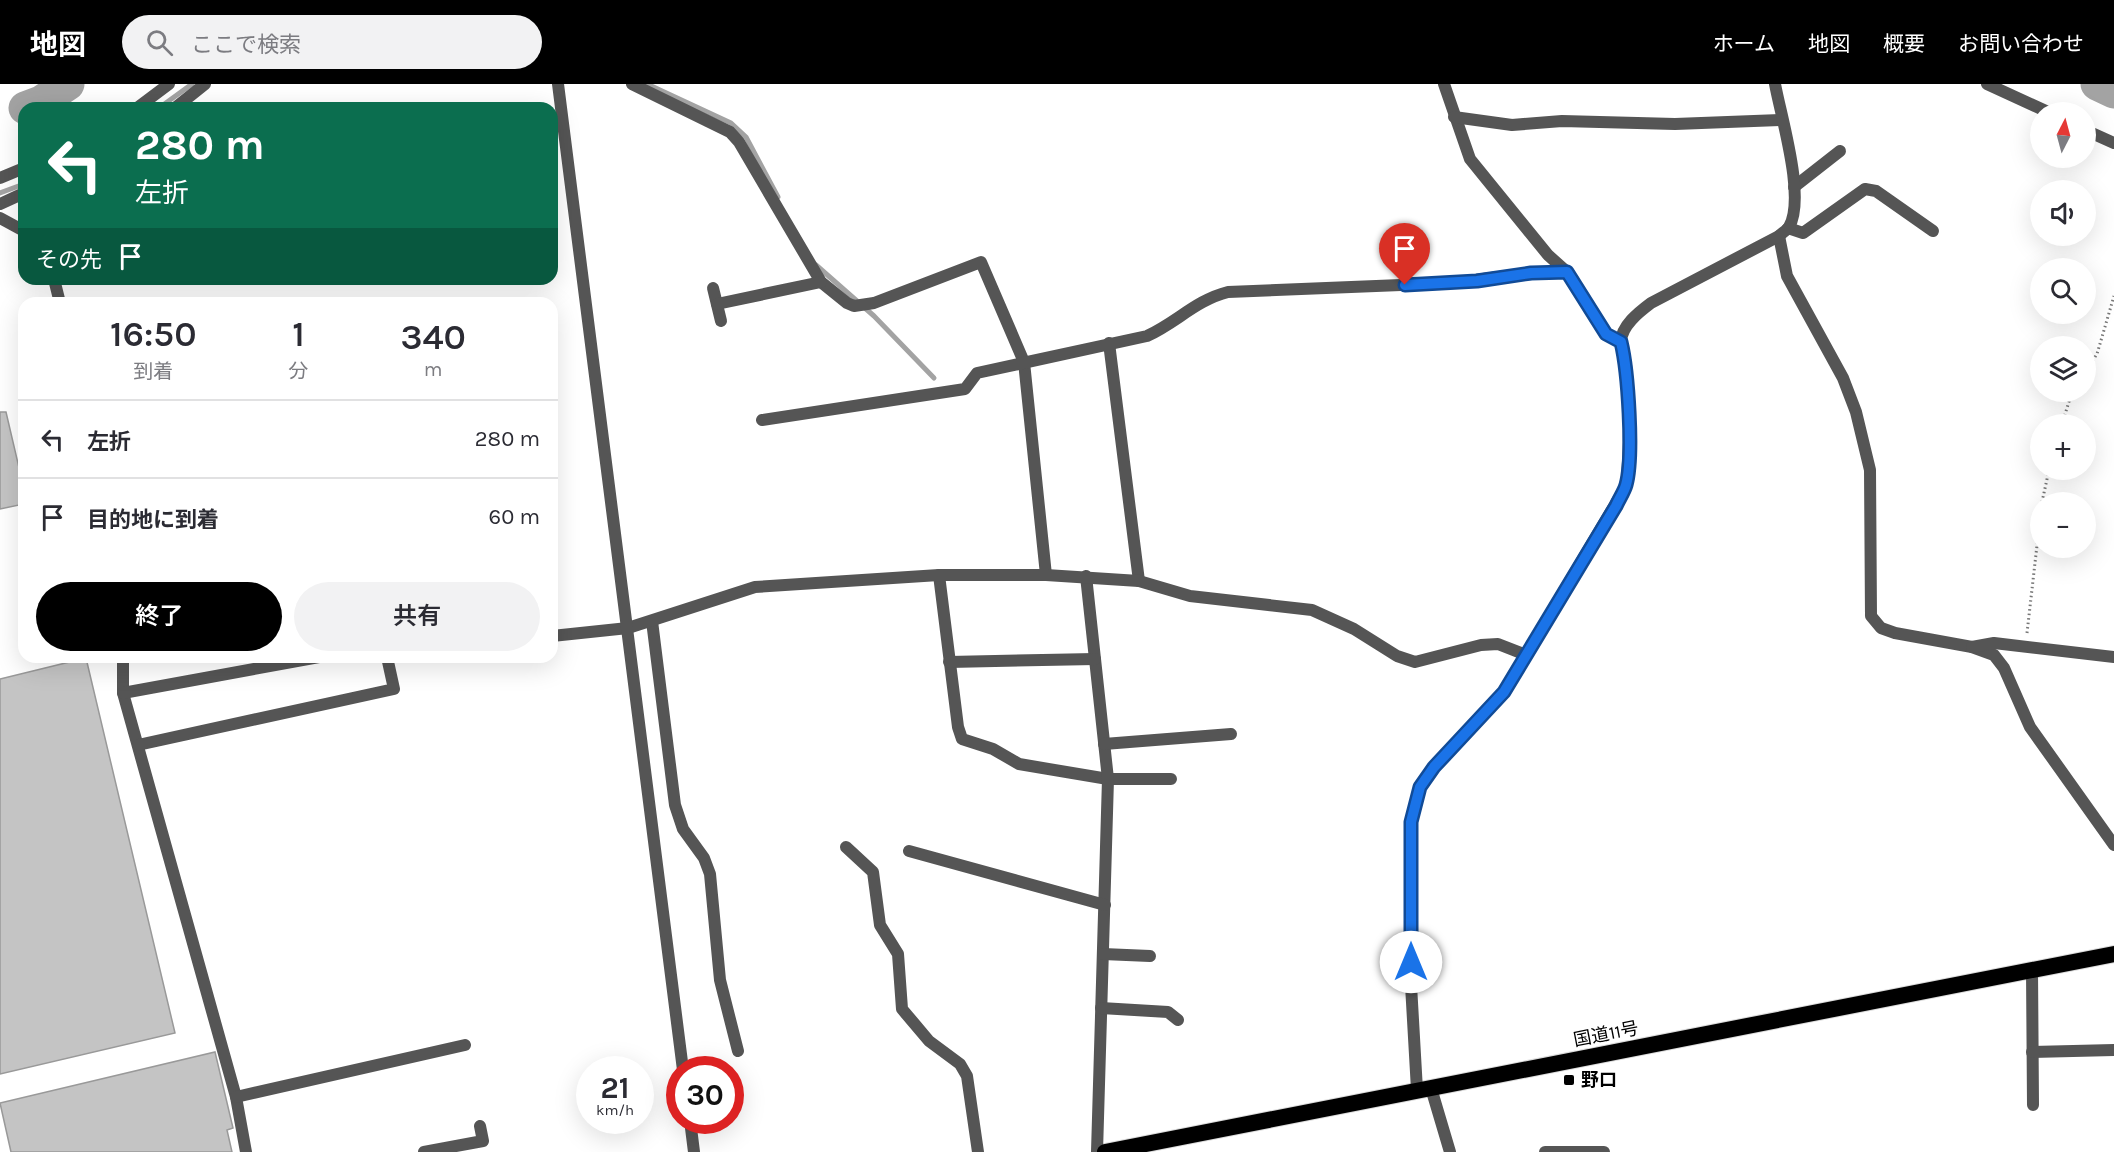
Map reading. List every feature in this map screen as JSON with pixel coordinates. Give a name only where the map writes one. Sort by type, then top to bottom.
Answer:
[{"type":"highway","name":"国道11号","points":[[1105,1152],[2114,954]]},
{"type":"street","points":[[144,102],[169,84]]},
{"type":"street","points":[[182,102],[205,84]]},
{"type":"street","points":[[558,84],[682,1056]]},
{"type":"street","points":[[632,84],[730,132],[739,142],[821,282],[847,303],[854,306],[874,303],[981,262],[1024,362],[1046,574]]},
{"type":"street","points":[[1444,84],[1470,159],[1548,255],[1567,272],[1606,334],[1621,342]]},
{"type":"street","points":[[1775,84],[1794,187],[1795,205],[1784,232],[1787,276],[1844,378],[1856,412],[1870,470],[1871,616],[1881,628],[1895,633],[1972,647],[1994,655],[2004,668],[2030,727],[2114,845]]},
{"type":"street","points":[[1987,84],[2030,104]]},
{"type":"street","points":[[1454,117],[1512,125],[1562,121],[1675,124],[1782,120]]},
{"type":"street","points":[[2096,135],[2114,143]]},
{"type":"street","points":[[1794,187],[1840,151]]},
{"type":"street","points":[[0,178],[18,170]]},
{"type":"street","points":[[1450,1152],[1424,1089],[1411,985],[1411,822],[1414,804],[1420,787],[1434,767],[1504,692],[1626,486],[1630,457],[1626,364],[1621,342],[1636,314],[1651,303],[1784,232],[1803,233],[1865,189],[1876,191],[1933,231]]},
{"type":"street","points":[[0,204],[18,196]]},
{"type":"street","points":[[0,218],[18,228]]},
{"type":"street","points":[[762,420],[965,389],[977,373],[1147,336],[1165,328],[1210,297],[1245,290],[1451,283],[1531,273],[1567,272]]},
{"type":"street","points":[[717,304],[821,282]]},
{"type":"street","points":[[713,288],[721,321]]},
{"type":"street","points":[[1109,344],[1139,581]]},
{"type":"street","points":[[558,635],[628,628],[755,587],[939,575],[1046,574],[1139,581],[1190,596],[1312,610],[1354,629],[1397,656],[1415,662],[1481,645],[1498,644],[1526,655]]},
{"type":"street","points":[[939,575],[949,662],[962,739],[993,749],[1019,764],[1108,779],[1171,779]]},
{"type":"street","points":[[1086,576],[1108,779],[1097,1152]]},
{"type":"street","points":[[652,621],[675,805],[683,829],[704,858],[710,874],[720,980],[738,1051]]},
{"type":"street","points":[[1972,647],[1994,643],[2114,657]]},
{"type":"street","points":[[949,662],[1095,659]]},
{"type":"street","points":[[123,663],[123,693],[236,1097],[246,1152]]},
{"type":"street","points":[[123,693],[286,663]]},
{"type":"street","points":[[138,745],[394,689],[388,663]]},
{"type":"street","points":[[1104,744],[1231,734]]},
{"type":"street","points":[[846,847],[873,872],[880,926],[898,954],[902,1010],[929,1041],[960,1064],[967,1076],[978,1152]]},
{"type":"street","points":[[909,851],[1104,905]]},
{"type":"street","points":[[1103,954],[1150,956]]},
{"type":"street","points":[[2032,970],[2033,1105]]},
{"type":"street","points":[[1101,1008],[1168,1012],[1178,1020]]},
{"type":"street","points":[[236,1097],[465,1045]]},
{"type":"street","points":[[2032,1052],[2114,1050]]},
{"type":"street","points":[[424,1152],[483,1141],[480,1126]]},
{"type":"street","points":[[692,1134],[694,1152]]},
{"type":"street","points":[[1545,1152],[1604,1152]]},
{"type":"path","points":[[2096,356],[2114,296]]},
{"type":"path","points":[[2026,648],[2036,558]]},
{"type":"building","points":[[0,412],[6,412],[18,463],[18,505],[0,509]]},
{"type":"building","points":[[66,663],[87,663],[175,1033],[0,1074],[0,679]]},
{"type":"building","points":[[215,1052],[233,1128],[227,1130],[232,1152],[11,1152],[0,1103]]},
{"type":"waterway","points":[[41,102],[68,84]]},
{"type":"waterway","points":[[167,102],[192,84]]},
{"type":"waterway","points":[[647,84],[731,123],[746,137],[778,197]]},
{"type":"waterway","points":[[2097,84],[2114,92]]},
{"type":"waterway","points":[[0,193],[18,186]]},
{"type":"waterway","points":[[816,265],[874,316],[934,378]]},
{"type":"place","name":"野口","points":[[1569,1080]]},
{"type":"route","points":[[1405,285],[1477,281],[1531,273],[1567,272],[1606,334],[1621,342],[1626,364],[1630,457],[1626,486],[1616,506],[1504,692],[1469,727],[1434,767],[1420,787],[1411,822],[1411,962]]}]
